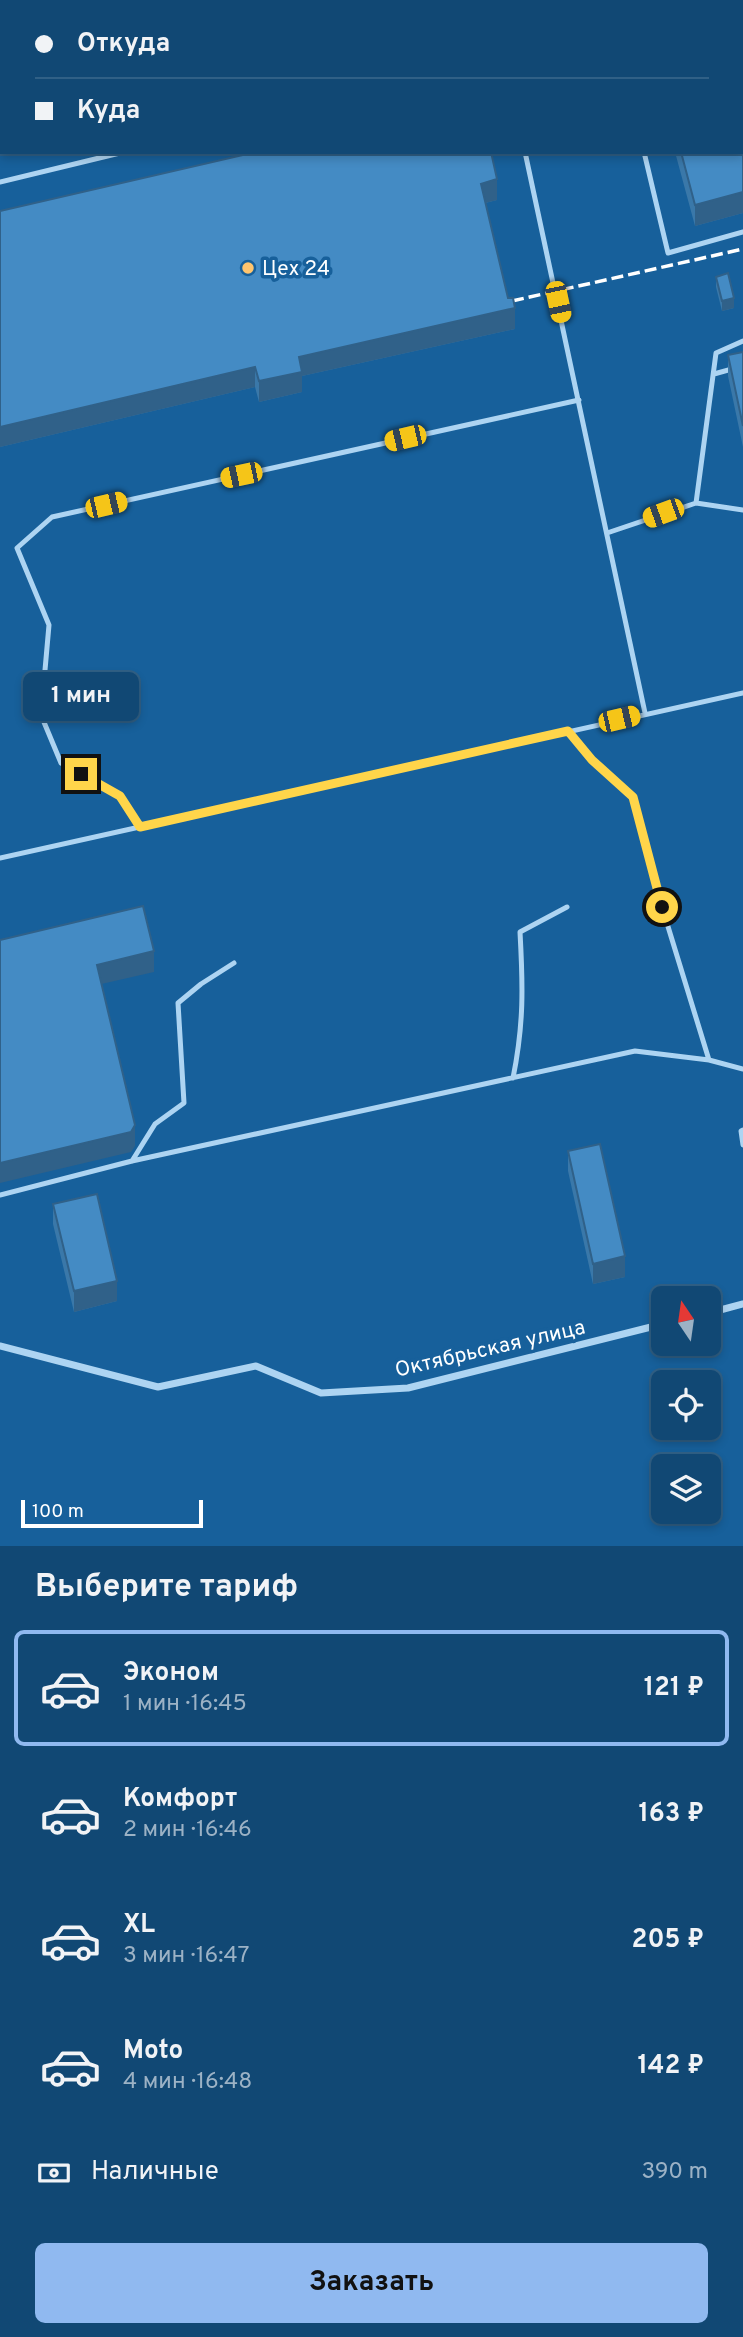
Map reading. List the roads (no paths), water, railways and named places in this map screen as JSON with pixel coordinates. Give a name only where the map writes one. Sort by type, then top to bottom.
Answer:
[{"type":"street","points":[[721,1310],[743,1304]]},
{"type":"street","name":"Октябрьская улица","points":[[0,1346],[158,1387],[256,1366],[321,1393],[408,1388],[651,1327]]},
{"type":"lane","points":[[0,182],[116,154]]},
{"type":"lane","points":[[525,154],[645,713]]},
{"type":"lane","points":[[644,154],[668,253],[743,232]]},
{"type":"lane","points":[[696,503],[716,352],[743,341]]},
{"type":"lane","points":[[714,374],[743,366]]},
{"type":"lane","points":[[140,827],[120,796],[61,763],[41,715],[49,625],[17,548],[52,517],[579,400]]},
{"type":"lane","points":[[607,533],[696,503],[743,510]]},
{"type":"lane","points":[[0,858],[743,693]]},
{"type":"lane","points":[[568,731],[592,760],[633,797],[662,907],[709,1060]]},
{"type":"lane","points":[[513,1078],[521,1038],[523,1000],[520,932],[567,907]]},
{"type":"lane","points":[[132,1161],[155,1124],[184,1103],[178,1003],[234,963]]},
{"type":"lane","points":[[0,1195],[132,1161],[635,1051],[709,1060],[743,1069]]},
{"type":"lane","points":[[743,1130],[743,1145]]},
{"type":"railway","points":[[512,301],[743,249]]},
{"type":"place","name":"Цех 24","points":[[248,268]]}]
